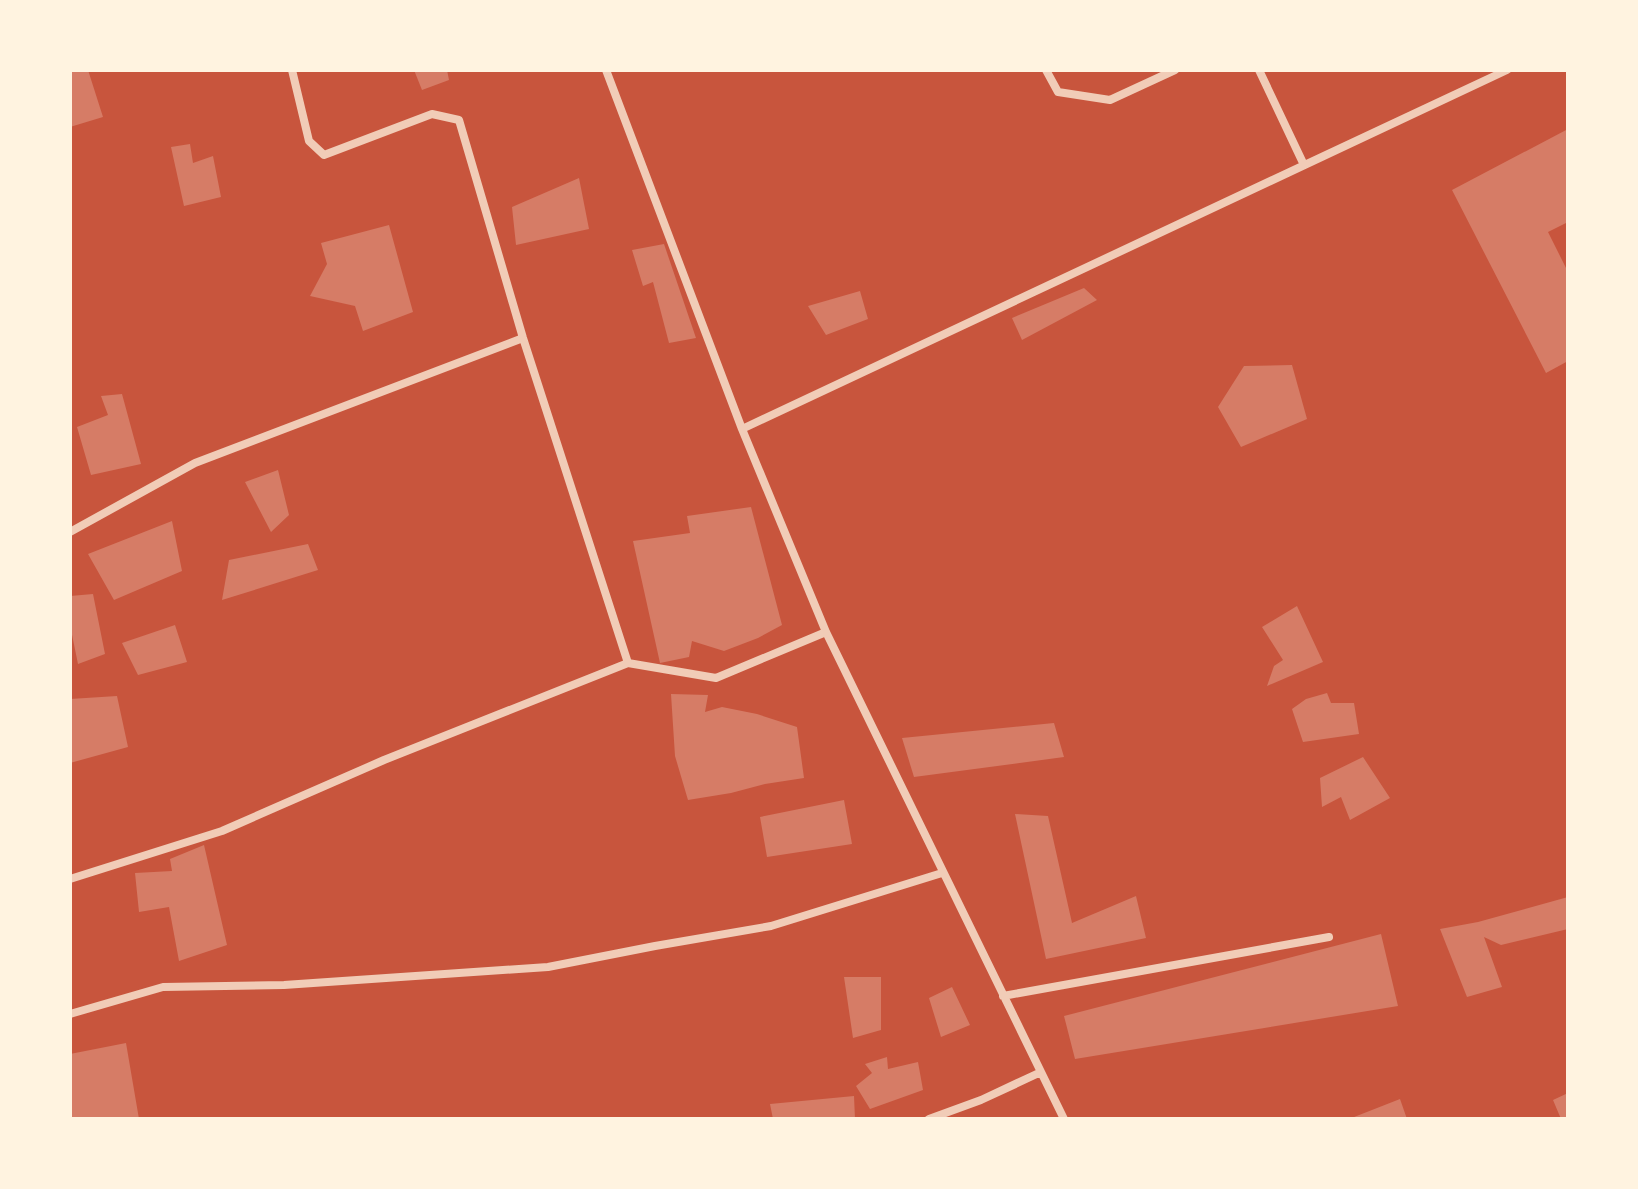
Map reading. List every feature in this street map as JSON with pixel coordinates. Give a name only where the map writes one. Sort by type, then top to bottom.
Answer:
[{"type":"street","points":[[292,70],[309,141],[324,155],[432,114],[459,120],[523,338],[628,663]]},
{"type":"street","points":[[606,70],[742,429],[826,632],[1064,1119]]},
{"type":"street","points":[[1046,70],[1058,92],[1110,100],[1175,70]]},
{"type":"street","points":[[1259,70],[1304,165]]},
{"type":"street","points":[[742,429],[1507,70]]},
{"type":"street","points":[[70,532],[195,463],[523,338]]},
{"type":"street","points":[[70,879],[222,831],[384,760],[628,663],[716,678],[826,632]]},
{"type":"street","points":[[70,1014],[163,987],[284,985],[548,967],[771,926],[942,873]]},
{"type":"street","points":[[1003,996],[1329,937]]},
{"type":"street","points":[[929,1119],[981,1100],[1041,1072]]},
{"type":"building","points":[[70,70],[88,70],[103,117],[70,127]]},
{"type":"building","points":[[414,70],[447,70],[449,80],[422,90]]},
{"type":"building","points":[[1568,129],[1568,222],[1548,232],[1568,272],[1568,361],[1546,373],[1452,190]]},
{"type":"building","points":[[190,144],[193,163],[213,156],[221,197],[184,206],[171,147]]},
{"type":"building","points":[[579,178],[589,229],[516,245],[512,207]]},
{"type":"building","points":[[389,225],[413,312],[363,331],[355,306],[310,296],[327,264],[321,243]]},
{"type":"building","points":[[664,244],[696,338],[669,343],[653,282],[643,286],[632,250]]},
{"type":"building","points":[[1084,288],[1097,300],[1022,340],[1012,318]]},
{"type":"building","points":[[860,291],[868,319],[826,335],[808,306]]},
{"type":"building","points":[[1292,365],[1307,419],[1241,447],[1218,407],[1244,366]]},
{"type":"building","points":[[122,394],[141,464],[91,475],[77,427],[108,415],[101,396]]},
{"type":"building","points":[[278,470],[289,515],[271,532],[245,482]]},
{"type":"building","points":[[751,507],[782,625],[724,651],[692,641],[689,657],[660,663],[633,541],[690,533],[687,516]]},
{"type":"building","points":[[172,521],[182,571],[114,600],[88,554]]},
{"type":"building","points":[[308,544],[318,570],[222,600],[229,560]]},
{"type":"building","points":[[93,594],[105,654],[78,664],[70,625],[70,596]]},
{"type":"building","points":[[1297,606],[1323,662],[1267,686],[1274,666],[1283,660],[1262,627]]},
{"type":"building","points":[[175,625],[187,662],[138,675],[122,643]]},
{"type":"building","points":[[1327,693],[1331,703],[1354,703],[1359,734],[1303,742],[1292,709],[1306,699]]},
{"type":"building","points":[[671,694],[708,695],[705,712],[722,707],[797,727],[804,778],[688,800],[675,756]]},
{"type":"building","points":[[117,696],[128,747],[70,763],[70,699]]},
{"type":"building","points":[[1054,723],[1064,757],[914,777],[902,738]]},
{"type":"building","points":[[1363,757],[1390,798],[1350,820],[1341,797],[1322,807],[1320,778]]},
{"type":"building","points":[[844,800],[852,844],[767,857],[760,817]]},
{"type":"building","points":[[1015,814],[1048,816],[1072,923],[1136,896],[1146,938],[1046,959]]},
{"type":"building","points":[[204,845],[227,945],[179,961],[169,907],[139,912],[135,873],[172,871],[170,859]]},
{"type":"building","points":[[1568,897],[1568,929],[1501,945],[1484,937],[1502,987],[1467,997],[1440,929],[1478,922]]},
{"type":"building","points":[[1381,934],[1398,1006],[1075,1059],[1064,1016]]},
{"type":"building","points":[[844,977],[881,977],[881,1030],[853,1038]]},
{"type":"building","points":[[952,987],[970,1025],[941,1037],[929,998]]},
{"type":"building","points":[[126,1043],[139,1119],[70,1119],[70,1054]]},
{"type":"building","points":[[887,1057],[888,1069],[918,1062],[923,1090],[870,1109],[856,1086],[872,1073],[865,1064]]},
{"type":"building","points":[[1568,1093],[1568,1119],[1561,1119],[1553,1100]]},
{"type":"building","points":[[854,1096],[855,1119],[773,1119],[770,1104]]},
{"type":"building","points":[[1400,1099],[1407,1119],[1349,1119]]}]
